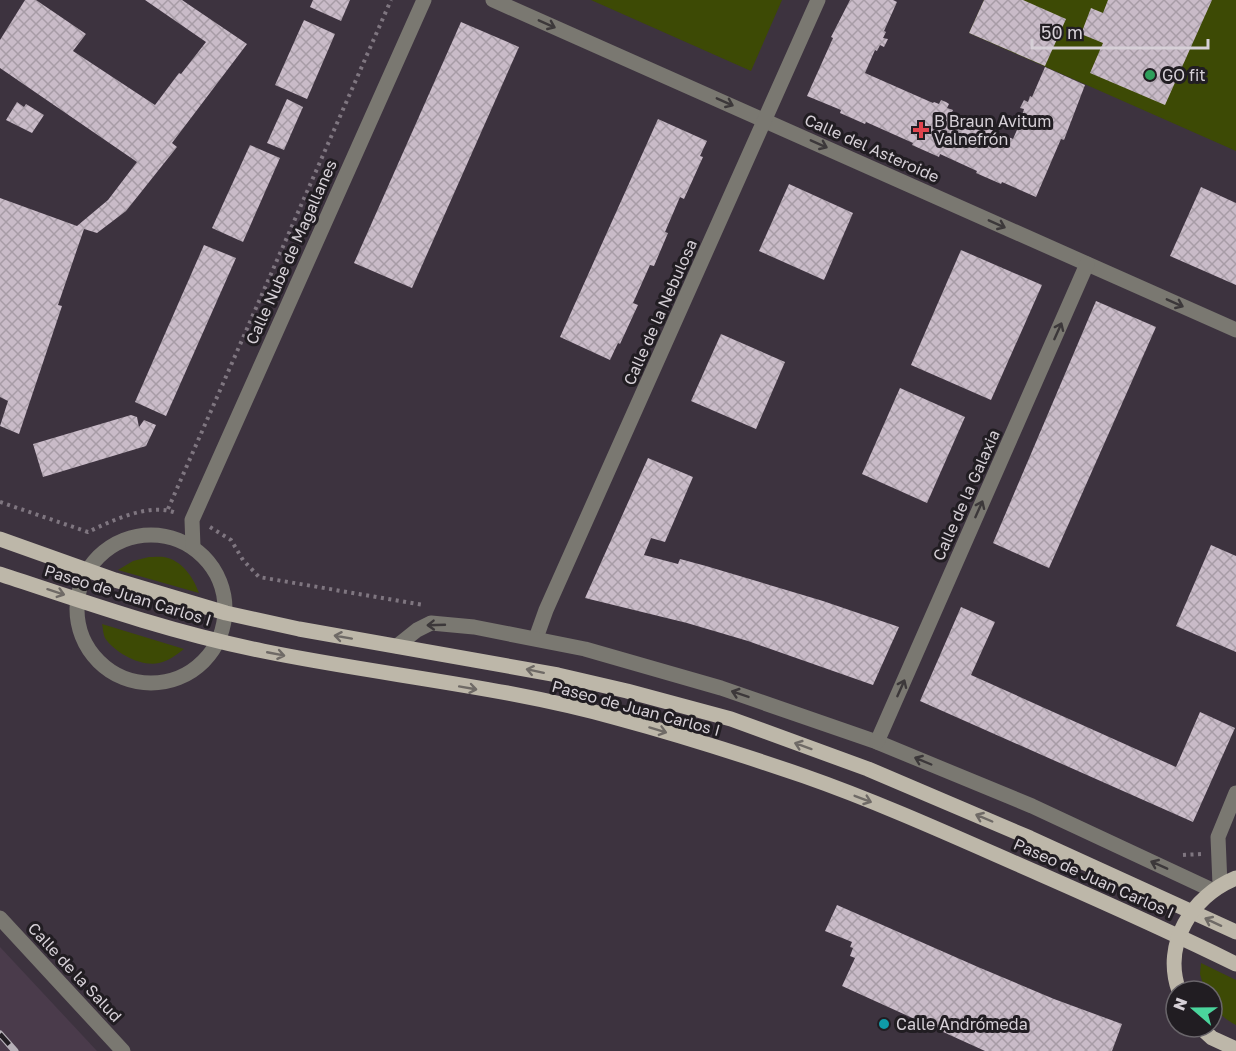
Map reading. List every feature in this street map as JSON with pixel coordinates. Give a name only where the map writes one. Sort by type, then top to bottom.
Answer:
[{"type":"main road","name":"Paseo de Juan Carlos I","points":[[0,539],[88,570],[226,613],[286,627],[558,675],[627,690],[731,720],[868,769],[1030,838],[1236,932]]},
{"type":"main road","name":"Paseo de Juan Carlos I","points":[[0,574],[160,627],[219,642],[548,702],[615,717],[726,750],[807,777],[894,811],[1179,935],[1236,964]]},
{"type":"main road","points":[[1176,979],[1174,965],[1179,935],[1191,911],[1216,888],[1236,878]]},
{"type":"main road","points":[[1214,1045],[1236,1049]]},
{"type":"street","name":"Calle Nube de Magallanes","points":[[193,547],[192,520],[424,0]]},
{"type":"street","name":"Calle del Asteroide","points":[[493,0],[1236,330]]},
{"type":"street","name":"Calle de la Nebulosa","points":[[536,638],[546,610],[818,0]]},
{"type":"street","name":"Calle de la Galaxia","points":[[878,742],[1087,264]]},
{"type":"street","points":[[165,535],[192,520]]},
{"type":"street","points":[[148,534],[165,535],[193,547],[206,558],[219,576],[226,613],[219,642],[205,661],[189,674],[167,682],[145,684],[117,676],[92,655],[81,633],[78,599],[88,570],[103,552],[116,543],[133,537],[148,534]]},
{"type":"street","points":[[397,646],[417,630],[431,623],[474,627],[585,649],[721,688],[878,742],[1032,806],[1173,871],[1216,888],[1218,837],[1236,793]]},
{"type":"street","name":"Calle de la Salud","points":[[0,918],[123,1051]]},
{"type":"path","points":[[168,509],[392,0]]},
{"type":"shaded area","points":[[0,947],[97,1051],[0,1051]]},
{"type":"green space","points":[[591,0],[782,0],[751,71]]},
{"type":"green space","name":"GO fit","points":[[984,0],[1236,0],[1236,151],[969,33]]},
{"type":"green space","points":[[149,557],[166,557],[174,560],[191,577],[199,593],[118,570],[133,561]]},
{"type":"green space","points":[[102,624],[184,649],[159,663],[137,661],[122,654],[109,644],[104,636]]},
{"type":"green space","points":[[1201,963],[1236,980],[1236,1025],[1224,1017],[1224,979],[1201,979]]},
{"type":"building","points":[[25,0],[36,0],[86,34],[73,51],[155,105],[206,42],[145,0],[182,0],[247,44],[172,143],[177,147],[126,211],[97,233],[84,229],[58,305],[62,306],[19,434],[0,426],[8,401],[0,397],[0,198],[77,226],[108,200],[137,162],[0,68],[0,40]]},
{"type":"building","points":[[313,0],[350,0],[341,21],[310,7]]},
{"type":"building","points":[[850,0],[893,0],[897,2],[884,31],[886,32],[883,38],[888,39],[884,47],[880,45],[877,51],[875,50],[865,73],[933,103],[939,104],[941,100],[946,102],[949,104],[947,108],[953,110],[952,112],[1013,139],[1023,116],[1024,109],[1020,108],[1024,100],[1028,102],[1030,96],[1032,97],[1045,67],[1085,85],[1064,140],[1061,139],[1036,197],[976,173],[977,171],[940,154],[939,157],[912,145],[913,143],[840,113],[841,110],[807,96],[833,38],[831,37]]},
{"type":"building","points":[[984,0],[1023,0],[1066,19],[1045,66],[969,33]]},
{"type":"building","points":[[1108,0],[1212,0],[1165,105],[1090,73],[1103,43],[1081,34],[1091,8],[1103,13]]},
{"type":"building","points":[[304,20],[335,34],[307,99],[275,85]]},
{"type":"building","points":[[461,22],[519,47],[412,288],[354,263]]},
{"type":"building","points":[[287,99],[303,107],[284,150],[267,143]]},
{"type":"building","points":[[17,102],[24,107],[26,104],[44,115],[32,133],[6,120]]},
{"type":"building","points":[[658,119],[707,141],[700,156],[703,157],[684,199],[680,197],[665,232],[668,233],[654,266],[650,265],[633,303],[638,305],[610,360],[560,337]]},
{"type":"building","points":[[250,145],[280,158],[243,242],[212,228]]},
{"type":"building","points":[[789,184],[853,213],[824,280],[759,251]]},
{"type":"building","points":[[1201,187],[1236,203],[1236,285],[1170,256]]},
{"type":"building","points":[[204,245],[236,258],[166,416],[135,402]]},
{"type":"building","points":[[961,250],[1042,285],[991,400],[911,365]]},
{"type":"building","points":[[1096,301],[1156,327],[1049,568],[993,543]]},
{"type":"building","points":[[721,334],[785,362],[756,429],[691,401]]},
{"type":"building","points":[[900,388],[965,417],[927,503],[862,474]]},
{"type":"building","points":[[131,415],[137,417],[139,427],[144,420],[156,425],[146,446],[43,477],[33,444]]},
{"type":"building","points":[[648,458],[693,477],[665,542],[651,538],[644,555],[678,564],[680,559],[706,566],[823,601],[899,627],[873,685],[748,641],[687,623],[585,598]]},
{"type":"building","points":[[1211,545],[1236,556],[1236,652],[1176,626]]},
{"type":"building","points":[[961,607],[995,622],[971,675],[1176,767],[1200,712],[1235,728],[1193,822],[920,701]]},
{"type":"building","points":[[837,905],[1054,999],[1122,1024],[1112,1051],[985,1051],[842,986],[855,958],[850,956],[853,948],[850,947],[852,942],[825,931]]},
{"type":"railway","points":[[0,1034],[15,1051]]},
{"type":"place","name":"GO fit","points":[[1150,75]]},
{"type":"place","name":"B Braun Avitum Valnefrón","points":[[921,130]]},
{"type":"place","name":"Calle Andrómeda","points":[[884,1024]]}]
